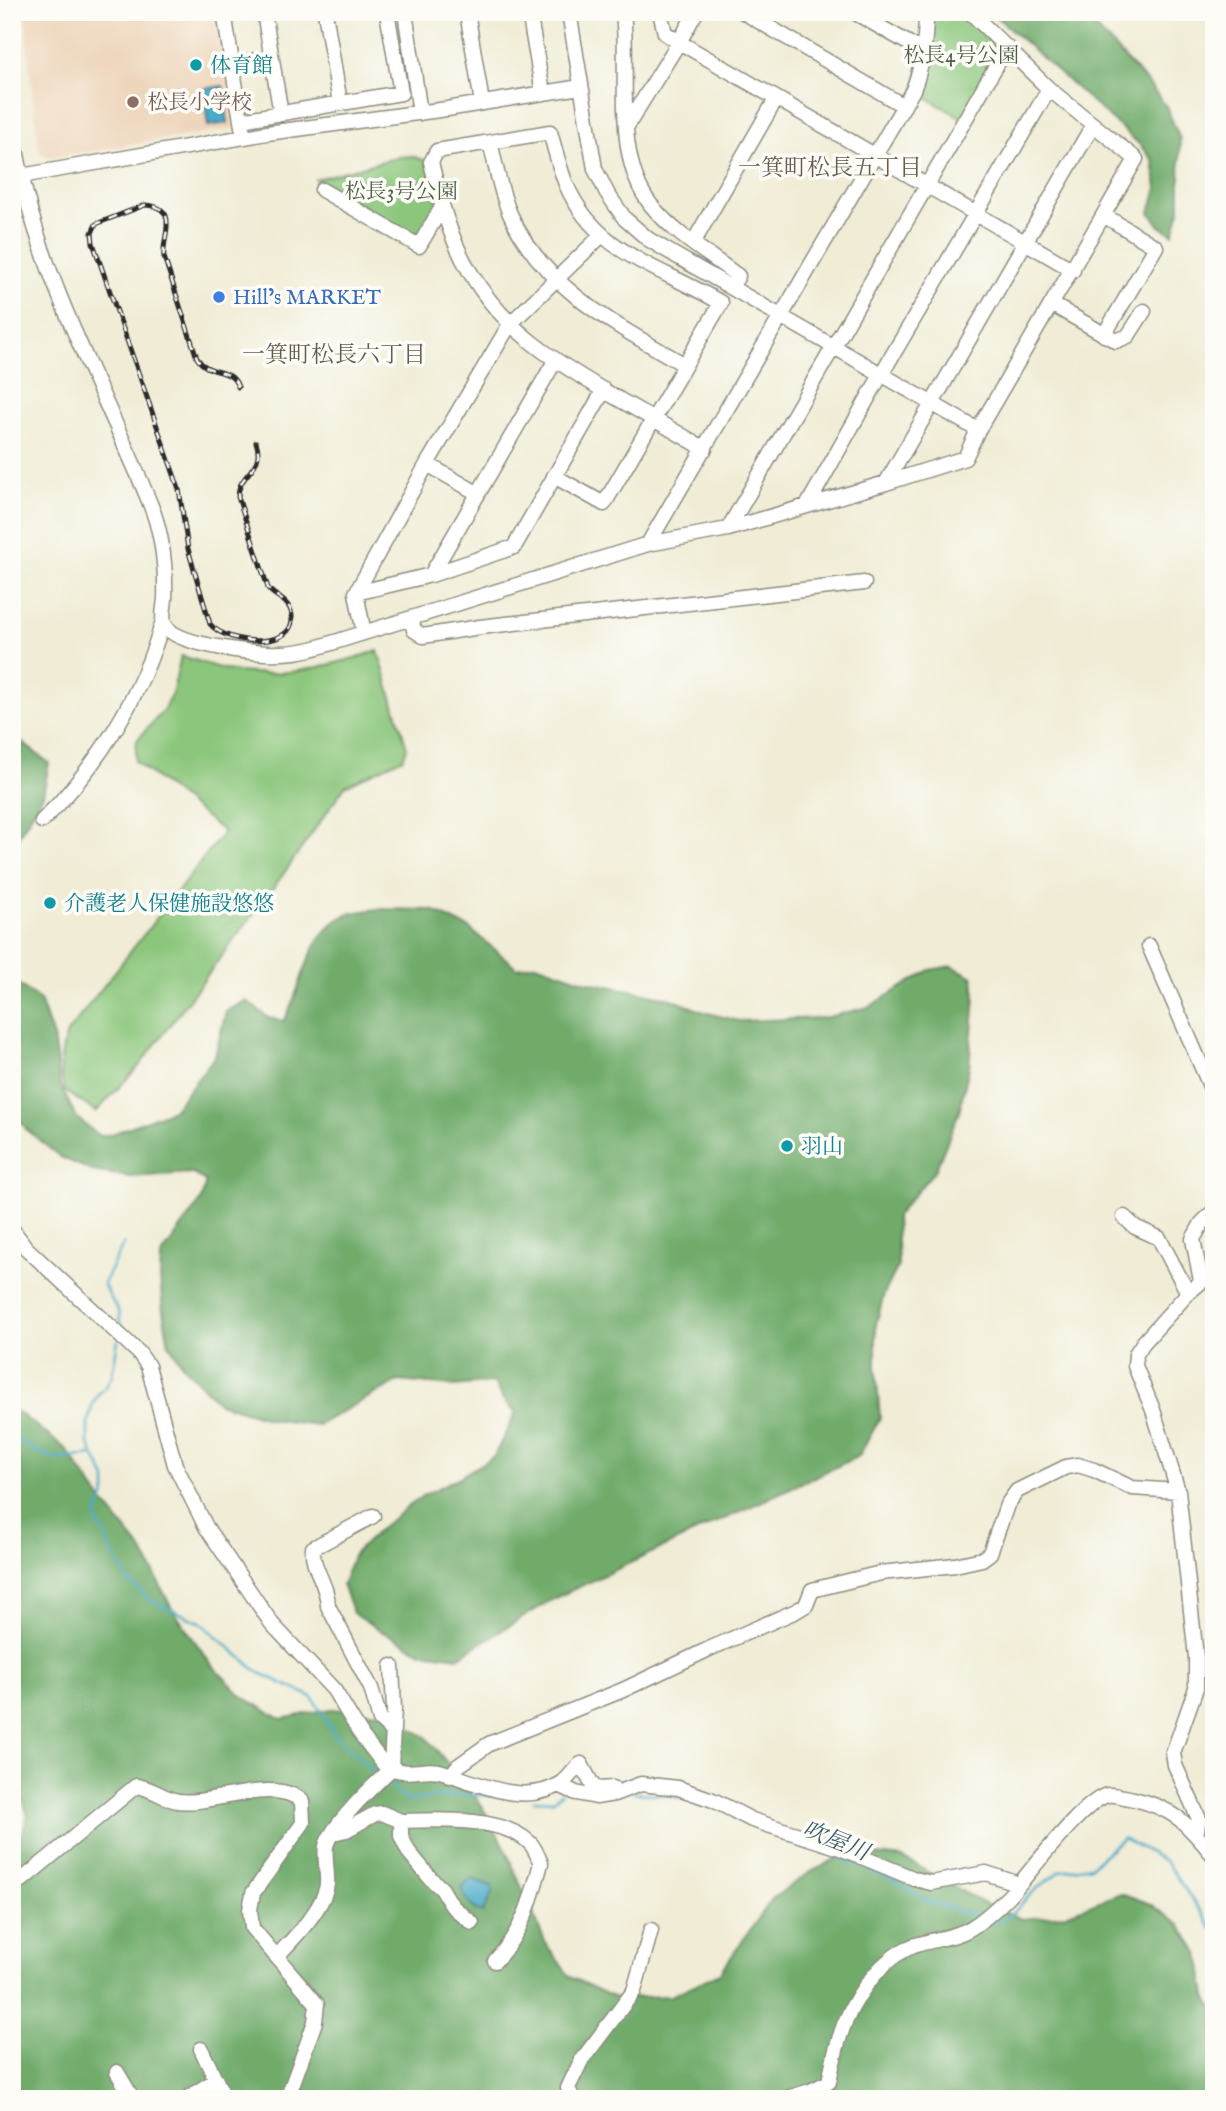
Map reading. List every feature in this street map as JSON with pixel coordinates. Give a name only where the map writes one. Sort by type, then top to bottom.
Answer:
[{"type":"street","points":[[224,12],[244,139]]},
{"type":"street","points":[[264,12],[281,114]]},
{"type":"street","points":[[325,12],[340,103]]},
{"type":"street","points":[[241,120],[401,93],[387,12]]},
{"type":"street","points":[[405,12],[420,113]]},
{"type":"street","points":[[467,12],[482,103]]},
{"type":"street","points":[[529,12],[543,93]]},
{"type":"street","points":[[569,12],[595,169],[625,219],[648,239],[978,430]]},
{"type":"street","points":[[623,12],[629,158],[641,191],[661,216],[738,276],[731,287]]},
{"type":"street","points":[[660,12],[665,33],[679,42],[1073,271]]},
{"type":"street","points":[[627,126],[696,12]]},
{"type":"street","points":[[743,12],[904,106]]},
{"type":"street","points":[[854,12],[924,52]]},
{"type":"street","points":[[648,544],[904,106],[920,73],[926,12]]},
{"type":"street","points":[[163,621],[166,628],[180,637],[223,648],[282,653],[316,648],[648,544],[728,528],[886,484],[965,458],[978,430],[1136,159],[1049,89],[970,12]]},
{"type":"street","points":[[728,528],[1007,47]]},
{"type":"street","points":[[232,64],[272,58]]},
{"type":"street","points":[[21,176],[267,133],[420,113],[580,87]]},
{"type":"street","points":[[807,506],[1049,89]]},
{"type":"street","points":[[693,243],[776,99]]},
{"type":"street","points":[[12,124],[21,176],[41,253],[67,320],[156,519],[165,580],[163,621],[155,650],[130,705],[83,776],[42,821]]},
{"type":"street","points":[[886,484],[1093,125]]},
{"type":"street","points":[[554,476],[604,504],[653,419],[721,303],[652,268],[601,236],[567,186],[550,132],[438,151],[431,162],[442,207],[460,253],[470,274],[510,324],[555,361],[653,419],[705,449]]},
{"type":"street","points":[[490,142],[509,212],[518,231],[556,279],[579,300],[685,365]]},
{"type":"street","points":[[322,190],[419,246],[442,207]]},
{"type":"street","points":[[1104,335],[1156,247],[1105,216]]},
{"type":"street","points":[[364,633],[356,593],[427,464],[510,324],[601,236]]},
{"type":"street","points":[[1053,305],[1116,341],[1128,336],[1144,311]]},
{"type":"street","points":[[431,575],[555,361]]},
{"type":"street","points":[[356,593],[431,575],[514,547],[604,390]]},
{"type":"street","points":[[427,464],[477,493]]},
{"type":"street","points":[[411,618],[414,630],[423,636],[863,583]]},
{"type":"street","points":[[1149,946],[1214,1095]]},
{"type":"street","points":[[1201,1281],[1193,1239],[1202,1223],[1214,1211]]},
{"type":"street","points":[[1124,1217],[1135,1227],[1159,1238],[1188,1293]]},
{"type":"street","points":[[12,1229],[26,1248],[139,1353],[148,1366],[175,1465],[206,1527],[272,1624],[334,1690],[362,1736],[390,1770],[403,1773],[443,1772],[508,1792],[531,1793],[559,1785],[581,1764],[593,1786],[599,1789],[615,1787]]},
{"type":"street","points":[[1196,1835],[1199,1819],[1172,1753],[1196,1688],[1196,1657],[1178,1491],[1153,1410],[1135,1366],[1136,1354],[1143,1343],[1188,1293],[1214,1271]]},
{"type":"street","points":[[450,1776],[458,1766],[489,1744],[623,1690],[796,1611],[806,1605],[812,1590],[881,1573],[956,1565],[982,1559],[990,1553],[1007,1506],[1017,1491],[1066,1467],[1078,1465],[1094,1470],[1132,1488],[1178,1491]]},
{"type":"street","points":[[373,1517],[313,1548],[312,1556],[328,1593],[328,1606],[371,1688],[380,1720],[392,1731]]},
{"type":"street","points":[[278,1955],[302,1929],[324,1896],[327,1885],[326,1847],[333,1833],[390,1770],[394,1709],[391,1667]]},
{"type":"street","points":[[559,1785],[576,1793],[597,1797],[640,1784],[678,1788],[713,1800],[752,1820],[840,1848],[915,1879],[931,1883],[986,1873],[1019,1884]]},
{"type":"street","points":[[12,1880],[22,1880],[136,1786],[150,1788],[175,1801],[287,1792],[302,1801],[303,1823],[253,1893],[250,1910],[252,1928],[278,1955],[317,2004],[315,2022],[288,2099]]},
{"type":"street","points":[[784,2099],[829,2082],[835,2048],[845,2017],[864,1988],[895,1954],[971,1928],[1008,1898],[1063,1833],[1100,1798],[1116,1795],[1163,1807],[1176,1815],[1214,1856]]},
{"type":"street","points":[[333,1833],[346,1830],[382,1813],[401,1821],[450,1820],[481,1823],[510,1830],[531,1844],[541,1863],[536,1882],[512,1943],[495,1961]]},
{"type":"street","points":[[401,1821],[401,1836],[408,1851],[442,1889],[452,1906],[472,1923]]},
{"type":"street","points":[[573,2099],[568,2088],[581,2061],[634,1991],[651,1930]]},
{"type":"street","points":[[201,2049],[225,2099]]},
{"type":"street","points":[[117,2072],[133,2099]]},
{"type":"street","points":[[186,2099],[216,2080]]},
{"type":"shaded area","name":"松長小学校","points":[[24,12],[221,12],[235,128],[49,158],[39,151]]},
{"type":"green space","name":"松長4号公園","points":[[928,12],[967,12],[1004,47],[963,119],[915,91]]},
{"type":"green space","points":[[991,12],[1075,12],[1100,32],[1147,82],[1166,106],[1180,139],[1180,211],[1173,234],[1160,226],[1150,212],[1157,188],[1153,160],[1138,143]]},
{"type":"green space","name":"松長3号公園","points":[[411,156],[428,164],[438,206],[422,234],[413,236],[316,179],[399,157]]},
{"type":"green space","points":[[378,651],[407,748],[403,758],[345,786],[285,872],[139,1066],[96,1112],[65,1091],[61,1062],[67,1033],[224,832],[135,761],[137,740],[163,711],[173,691],[181,656],[232,671],[275,673],[327,665]]},
{"type":"green space","points":[[12,735],[49,763],[43,795],[12,847]]},
{"type":"green space","points":[[377,909],[432,910],[469,928],[517,968],[536,964],[584,981],[669,998],[704,1012],[739,1021],[824,1018],[869,1007],[930,970],[952,966],[973,977],[975,996],[969,1067],[959,1112],[936,1169],[896,1216],[898,1266],[884,1294],[876,1324],[880,1418],[859,1456],[555,1598],[458,1657],[422,1652],[381,1631],[353,1613],[342,1585],[354,1554],[382,1527],[422,1496],[494,1456],[516,1413],[505,1402],[494,1382],[453,1386],[398,1381],[318,1425],[270,1419],[219,1403],[184,1367],[169,1344],[160,1277],[161,1256],[201,1200],[206,1181],[191,1173],[130,1177],[92,1171],[60,1157],[26,1129],[12,1107],[12,980],[40,1000],[53,1037],[60,1085],[76,1117],[99,1136],[112,1134],[173,1110],[215,1056],[226,1011],[246,1001],[269,1018],[284,1021],[308,960],[324,933],[335,922],[349,914]]},
{"type":"green space","points":[[12,1411],[19,1413],[66,1449],[103,1502],[143,1551],[171,1607],[210,1663],[243,1697],[281,1719],[331,1709],[384,1713],[426,1737],[480,1803],[504,1846],[546,1944],[570,1977],[615,1998],[671,1996],[720,1973],[772,1899],[809,1873],[848,1852],[903,1858],[985,1904],[1022,1919],[1063,1915],[1121,1893],[1151,1904],[1180,1925],[1199,1953],[1206,1995],[1214,2009],[1214,2099],[12,2099],[12,1862],[28,1816],[12,1765]]},
{"type":"water","points":[[223,86],[228,123],[208,126],[203,89]]},
{"type":"water","points":[[471,1879],[492,1886],[492,1893],[483,1913],[469,1903],[463,1892],[462,1888]]},
{"type":"waterway","points":[[121,1331],[119,1313],[103,1284],[124,1243]]},
{"type":"waterway","points":[[118,1340],[112,1375],[93,1403],[88,1422],[88,1443],[106,1479],[106,1492],[97,1515],[98,1525],[106,1534],[109,1547],[129,1582],[152,1601],[200,1622],[258,1672],[312,1697],[336,1737],[377,1774]]},
{"type":"waterway","points":[[12,1435],[35,1451],[57,1459],[94,1455]]},
{"type":"waterway","name":"吹屋川","points":[[384,1781],[408,1801],[449,1795],[496,1796]]},
{"type":"waterway","name":"吹屋川","points":[[572,1783],[589,1789]]},
{"type":"waterway","name":"吹屋川","points":[[534,1800],[553,1801],[562,1792]]},
{"type":"waterway","name":"吹屋川","points":[[633,1793],[696,1801]]},
{"type":"waterway","name":"吹屋川","points":[[734,1818],[746,1825]]},
{"type":"waterway","name":"吹屋川","points":[[989,1920],[996,1923],[1008,1917],[1034,1891],[1060,1871],[1091,1866],[1123,1838],[1165,1861],[1214,1930]]},
{"type":"waterway","name":"吹屋川","points":[[816,1847],[891,1879],[929,1902],[980,1917]]},
{"type":"railway","points":[[238,387],[230,376],[207,368],[197,358],[164,257],[167,225],[163,211],[145,205],[96,224],[92,233],[93,243],[179,489],[188,549],[210,624],[231,637],[261,641],[274,639],[285,633],[291,624],[291,611],[284,601],[268,588],[238,497],[242,482],[257,459],[256,442]]},
{"type":"place","name":"体育館","points":[[196,65]]},
{"type":"place","name":"松長小学校","points":[[133,102]]},
{"type":"place","name":"Hill’s MARKET","points":[[219,297]]},
{"type":"place","name":"介護老人保健施設悠悠","points":[[50,903]]},
{"type":"place","name":"羽山","points":[[787,1146]]},
{"type":"district","name":"一箕町松長五丁目","points":[[830,167]]},
{"type":"district","name":"一箕町松長六丁目","points":[[334,354]]}]
